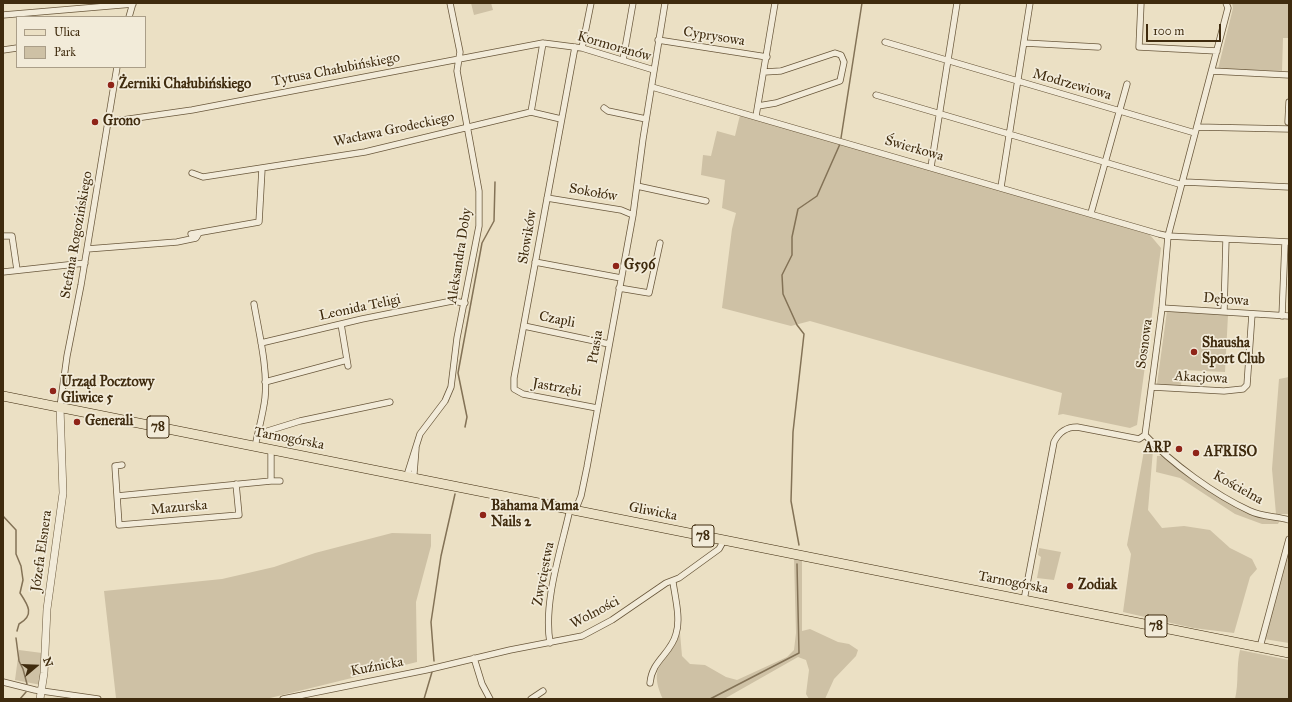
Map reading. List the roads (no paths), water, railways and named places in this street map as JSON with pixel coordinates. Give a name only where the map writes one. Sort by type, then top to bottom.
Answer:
[{"type":"main road","name":"Tarnogórska","points":[[3,396],[572,510]]},
{"type":"main road","name":"Gliwicka","points":[[572,510],[778,551]]},
{"type":"main road","name":"Tarnogórska","points":[[778,551],[1289,653]]},
{"type":"street","points":[[3,14],[133,3],[129,16]]},
{"type":"street","name":"Aleksandra Doby","points":[[410,477],[414,473],[416,448],[420,434],[424,426],[445,401],[451,387],[457,338],[465,303],[480,214],[479,191],[457,71],[460,58],[450,3]]},
{"type":"street","points":[[582,48],[591,3]]},
{"type":"street","points":[[623,60],[633,3]]},
{"type":"street","name":"Ptasia","points":[[572,510],[580,496],[634,215],[646,119],[665,3]]},
{"type":"street","points":[[756,116],[767,57],[774,3]]},
{"type":"street","points":[[931,167],[957,3]]},
{"type":"street","name":"Modrzewiowa","points":[[1001,187],[1030,3]]},
{"type":"street","points":[[1141,3],[1139,47],[1217,51]]},
{"type":"street","name":"Sosnowa","points":[[1145,435],[1162,308],[1168,236],[1228,8],[1226,3]]},
{"type":"street","name":"Cyprysowa","points":[[658,40],[767,57]]},
{"type":"street","name":"Modrzewiowa","points":[[885,42],[1195,133]]},
{"type":"street","name":"Tytusa Chałubińskiego","points":[[108,122],[192,110],[543,43]]},
{"type":"street","points":[[543,43],[531,112],[562,119]]},
{"type":"street","name":"Kormoranów","points":[[543,43],[582,48],[654,70]]},
{"type":"street","points":[[1024,43],[1098,47]]},
{"type":"street","name":"Słowików","points":[[514,389],[514,378],[575,47]]},
{"type":"street","points":[[3,50],[16,48]]},
{"type":"street","points":[[758,106],[776,103],[840,81],[844,62],[841,55],[835,53],[781,71],[764,72]]},
{"type":"street","name":"Stefana Rogozińskiego","points":[[60,407],[67,356],[85,263],[117,68]]},
{"type":"street","points":[[1212,71],[1289,75]]},
{"type":"street","name":"Modrzewiowa","points":[[1091,213],[1127,84]]},
{"type":"street","name":"Świerkowa","points":[[652,87],[1168,236],[1287,242]]},
{"type":"street","points":[[876,95],[1178,184],[1289,187]]},
{"type":"street","points":[[1288,122],[1289,102]]},
{"type":"street","points":[[604,108],[608,111],[646,119]]},
{"type":"street","name":"Wacława Grodeckiego","points":[[192,173],[203,177],[365,152],[467,126],[531,112]]},
{"type":"street","points":[[1196,127],[1289,129]]},
{"type":"street","points":[[190,234],[259,222],[262,168]]},
{"type":"street","points":[[637,186],[706,202]]},
{"type":"street","name":"Sokołów","points":[[547,198],[621,210],[634,215]]},
{"type":"street","points":[[87,249],[177,242],[196,238],[199,233]]},
{"type":"street","points":[[3,236],[12,236],[17,270]]},
{"type":"street","points":[[1224,312],[1226,239]]},
{"type":"street","points":[[1282,316],[1287,242]]},
{"type":"street","points":[[619,288],[649,293],[660,243]]},
{"type":"street","points":[[535,262],[621,278]]},
{"type":"street","points":[[3,272],[85,263]]},
{"type":"street","name":"Leonida Teligi","points":[[261,343],[341,324],[452,301],[465,303]]},
{"type":"street","points":[[254,304],[261,343],[265,382],[265,398],[256,447]]},
{"type":"street","name":"Dębowa","points":[[1162,308],[1289,316]]},
{"type":"street","name":"Akacjowa","points":[[1152,387],[1224,391],[1243,389],[1248,385],[1252,314]]},
{"type":"street","points":[[265,382],[348,363],[341,324]]},
{"type":"street","name":"Czapli","points":[[524,326],[609,344]]},
{"type":"street","name":"Jastrzębi","points":[[514,389],[523,394],[597,408]]},
{"type":"street","points":[[258,434],[300,421],[390,402]]},
{"type":"street","name":"Józefa Elsnera","points":[[40,699],[42,691],[47,609],[63,493],[63,448],[60,407]]},
{"type":"street","points":[[1024,600],[1052,450],[1058,434],[1070,427],[1077,427],[1139,438],[1145,435]]},
{"type":"street","name":"Kościelna","points":[[1145,435],[1165,456],[1250,512],[1289,520]]},
{"type":"street","points":[[271,450],[271,481]]},
{"type":"street","name":"Mazurska","points":[[122,465],[115,466],[119,525],[239,515],[236,484]]},
{"type":"street","name":"Mazurska","points":[[117,496],[280,481]]},
{"type":"street","name":"Zwycięstwa","points":[[550,643],[547,622],[554,578],[572,510]]},
{"type":"street","points":[[1260,646],[1289,539]]},
{"type":"street","name":"Wolności","points":[[474,658],[582,636],[612,620],[666,583],[673,582],[719,549],[724,540]]},
{"type":"street","points":[[650,683],[651,674],[656,662],[672,644],[677,634],[678,626],[673,582]]},
{"type":"street","points":[[474,658],[482,684],[490,699]]},
{"type":"street","name":"Kuźnicka","points":[[283,699],[474,658]]},
{"type":"street","points":[[3,682],[42,691],[98,699]]},
{"type":"street","points":[[530,699],[543,691]]},
{"type":"waterway","points":[[841,138],[862,3]]},
{"type":"waterway","points":[[799,545],[791,501],[793,432],[804,334],[797,325],[783,294],[782,275],[792,255],[792,237],[798,209],[817,196],[840,144]]},
{"type":"waterway","points":[[465,427],[467,417],[458,373],[482,243],[494,221],[495,182]]},
{"type":"waterway","points":[[434,661],[431,622],[441,556],[455,494]]},
{"type":"waterway","points":[[3,516],[16,530],[16,554],[21,566],[23,580],[20,593],[28,610],[27,617],[19,624],[17,631]]},
{"type":"waterway","points":[[710,699],[799,653],[797,564]]},
{"type":"waterway","points":[[16,638],[19,661],[27,684]]},
{"type":"waterway","points":[[424,699],[432,672]]},
{"type":"waterway","points":[[20,699],[26,692]]},
{"type":"place","name":"Żerniki Chałubińskiego","points":[[111,85]]},
{"type":"place","name":"Grono","points":[[95,122]]},
{"type":"place","name":"G596","points":[[616,266]]},
{"type":"place","name":"Shausha Sport Club","points":[[1194,352]]},
{"type":"place","name":"Urząd Pocztowy Gliwice 5","points":[[53,391]]},
{"type":"place","name":"Generali","points":[[77,422]]},
{"type":"place","name":"ARP","points":[[1179,449]]},
{"type":"place","name":"AFRISO","points":[[1196,453]]},
{"type":"place","name":"Bahama Mama Nails 2","points":[[483,515]]},
{"type":"place","name":"Zodiak","points":[[1070,586]]}]
